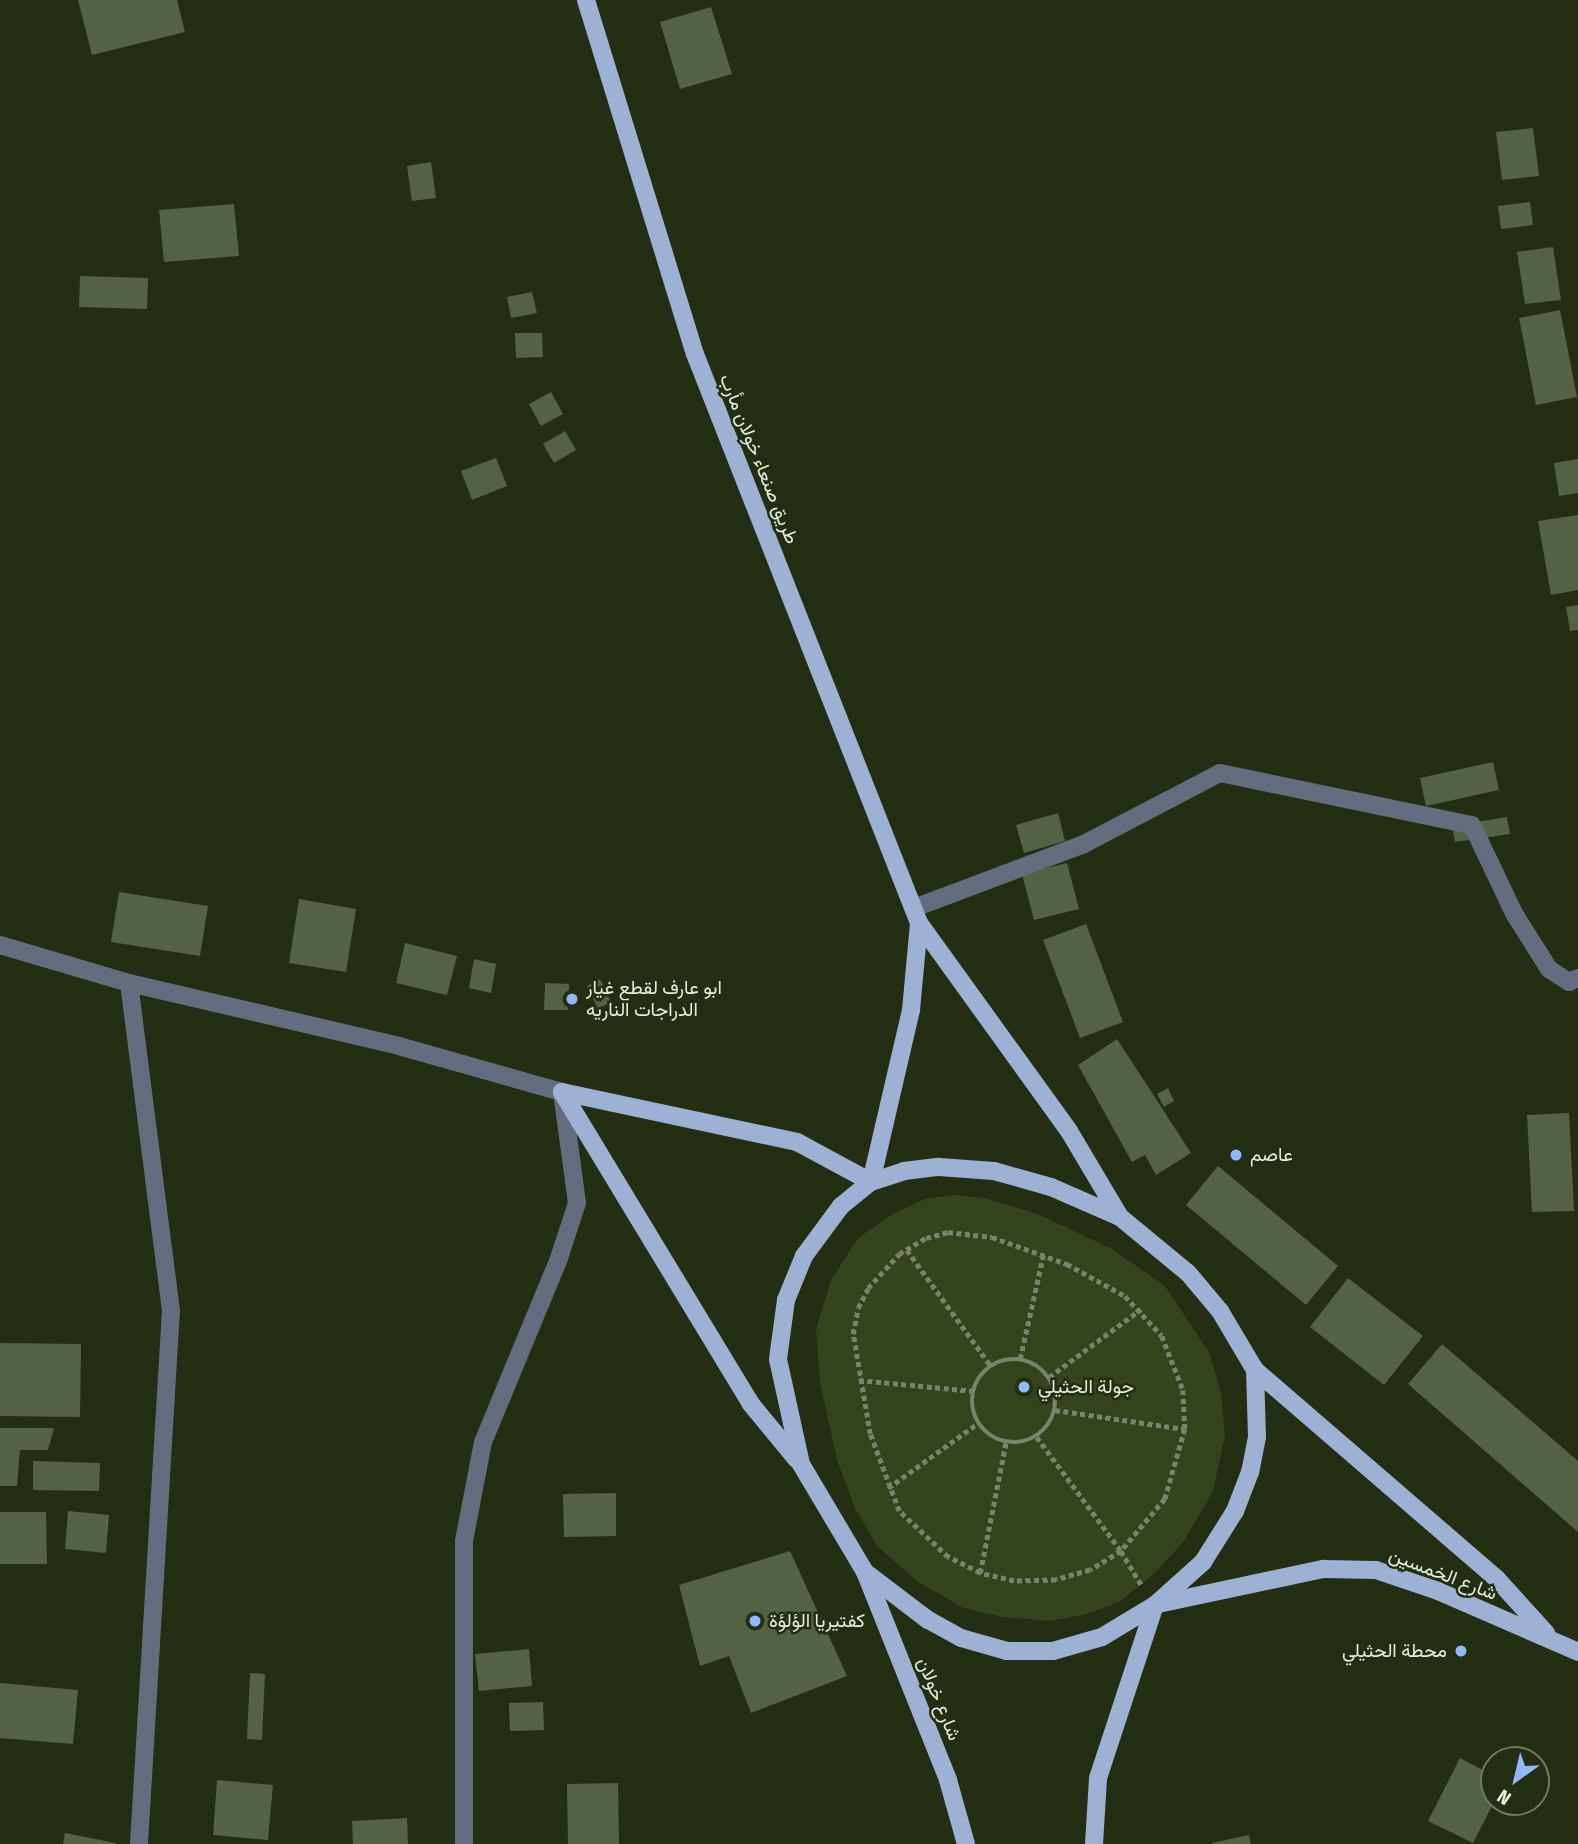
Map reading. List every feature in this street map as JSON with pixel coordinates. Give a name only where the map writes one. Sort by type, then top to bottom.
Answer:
[{"type":"main road","name":"طريق صنعاء خولان مأرب","points":[[586,0],[695,354],[916,916]]},
{"type":"main road","points":[[871,1182],[911,1010],[916,916]]},
{"type":"main road","points":[[916,916],[1031,1076],[1120,1217]]},
{"type":"main road","points":[[562,1092],[797,1142],[871,1182]]},
{"type":"main road","points":[[562,1092],[751,1404],[801,1464],[865,1572],[928,1620],[961,1638],[1007,1651],[1053,1651],[1102,1637],[1155,1605],[1203,1562],[1235,1511],[1250,1472],[1257,1437],[1255,1370],[1220,1311],[1188,1273],[1120,1217],[1051,1187],[994,1171],[939,1167],[904,1171],[871,1182],[823,1227],[804,1256],[786,1300],[778,1359],[801,1464]]},
{"type":"main road","name":"شارع الخمسين","points":[[1255,1370],[1497,1579],[1549,1636]]},
{"type":"main road","name":"شارع الخمسين","points":[[1155,1605],[1323,1569],[1376,1570],[1549,1636],[1578,1653]]},
{"type":"main road","name":"شارع خولان","points":[[865,1572],[948,1780],[965,1844]]},
{"type":"main road","points":[[1094,1844],[1098,1778],[1155,1605]]},
{"type":"street","points":[[916,916],[1084,844],[1220,774],[1472,825],[1515,915],[1549,969],[1569,982],[1578,978]]},
{"type":"street","points":[[0,945],[130,983],[399,1046],[562,1092],[577,1203],[558,1261],[483,1442],[464,1541],[464,1844]]},
{"type":"street","points":[[130,983],[171,1310],[139,1844]]},
{"type":"path","points":[[948,1232],[992,1237],[1043,1256],[1125,1296],[1141,1309],[1162,1336],[1183,1390],[1185,1429],[1165,1499],[1121,1551],[1090,1570],[1056,1580],[1014,1581],[980,1573],[922,1536],[899,1511],[888,1488],[859,1380],[853,1334],[858,1308],[879,1272],[907,1250],[948,1232]]},
{"type":"path","points":[[907,1250],[991,1366]]},
{"type":"path","points":[[1020,1359],[1043,1256]]},
{"type":"path","points":[[1049,1377],[1141,1309]]},
{"type":"path","points":[[1020,1359],[1049,1377],[1055,1410],[1037,1437],[1006,1442],[978,1423],[972,1405],[973,1391],[991,1366],[1020,1359]]},
{"type":"path","points":[[859,1380],[973,1391]]},
{"type":"path","points":[[1055,1410],[1185,1429]]},
{"type":"path","points":[[888,1488],[978,1423]]},
{"type":"path","points":[[1037,1437],[1121,1551],[1155,1605]]},
{"type":"path","points":[[980,1573],[1006,1442]]},
{"type":"green space","points":[[953,1195],[985,1198],[1038,1214],[1112,1249],[1165,1286],[1210,1354],[1221,1393],[1225,1436],[1213,1491],[1185,1540],[1153,1575],[1119,1602],[1088,1614],[1050,1621],[1003,1617],[963,1608],[917,1581],[877,1546],[855,1508],[837,1460],[820,1383],[816,1330],[831,1280],[858,1238],[891,1215],[925,1199]]},
{"type":"building","points":[[78,0],[177,0],[185,32],[92,55]]},
{"type":"building","points":[[711,7],[732,74],[680,89],[660,22]]},
{"type":"building","points":[[1533,128],[1539,176],[1502,180],[1496,132]]},
{"type":"building","points":[[431,162],[436,198],[412,201],[407,166]]},
{"type":"building","points":[[1530,202],[1533,225],[1501,229],[1498,206]]},
{"type":"building","points":[[234,204],[239,256],[164,262],[159,210]]},
{"type":"building","points":[[1553,247],[1561,300],[1525,304],[1517,252]]},
{"type":"building","points":[[80,276],[148,278],[147,309],[79,307]]},
{"type":"building","points":[[532,292],[537,313],[511,318],[507,297]]},
{"type":"building","points":[[1560,310],[1577,397],[1536,405],[1519,318]]},
{"type":"building","points":[[515,333],[542,333],[543,357],[516,358]]},
{"type":"building","points":[[551,392],[563,414],[541,426],[529,404]]},
{"type":"building","points":[[565,431],[576,450],[554,463],[543,444]]},
{"type":"building","points":[[496,458],[507,486],[472,500],[461,471]]},
{"type":"building","points":[[1578,459],[1578,493],[1559,496],[1554,463]]},
{"type":"building","points":[[1578,515],[1578,590],[1551,595],[1538,521]]},
{"type":"building","points":[[1578,605],[1578,630],[1570,631],[1566,607]]},
{"type":"building","points":[[1493,762],[1499,790],[1426,806],[1420,778]]},
{"type":"building","points":[[1058,813],[1065,841],[1024,853],[1016,825]]},
{"type":"building","points":[[1507,817],[1510,834],[1455,842],[1452,826]]},
{"type":"building","points":[[1067,863],[1079,909],[1034,920],[1022,874]]},
{"type":"building","points":[[119,892],[208,906],[200,956],[111,942]]},
{"type":"building","points":[[299,899],[356,909],[346,972],[289,963]]},
{"type":"building","points":[[1086,924],[1123,1022],[1080,1038],[1043,940]]},
{"type":"building","points":[[405,943],[457,956],[447,995],[396,983]]},
{"type":"building","points":[[474,959],[496,964],[491,993],[469,988]]},
{"type":"building","points":[[600,979],[611,1002],[598,1009],[587,986]]},
{"type":"building","points":[[545,983],[569,984],[568,1010],[544,1010]]},
{"type":"building","points":[[1117,1039],[1191,1153],[1156,1175],[1145,1155],[1132,1162],[1078,1065]]},
{"type":"building","points":[[1168,1088],[1174,1101],[1164,1107],[1157,1094]]},
{"type":"building","points":[[1569,1113],[1574,1211],[1532,1212],[1527,1115]]},
{"type":"building","points":[[1218,1166],[1338,1266],[1306,1305],[1186,1205]]},
{"type":"building","points":[[1348,1278],[1423,1336],[1384,1385],[1310,1327]]},
{"type":"building","points":[[0,1343],[81,1344],[80,1417],[0,1416]]},
{"type":"building","points":[[1442,1344],[1578,1461],[1578,1532],[1408,1384]]},
{"type":"building","points":[[0,1428],[54,1428],[48,1450],[20,1450],[17,1486],[0,1486]]},
{"type":"building","points":[[33,1461],[100,1463],[99,1491],[33,1490]]},
{"type":"building","points":[[616,1493],[616,1536],[564,1537],[563,1494]]},
{"type":"building","points":[[68,1511],[109,1515],[106,1553],[65,1549]]},
{"type":"building","points":[[0,1512],[46,1512],[47,1564],[0,1564]]},
{"type":"building","name":"كفتيريا الؤلؤة","points":[[790,1551],[847,1676],[751,1713],[729,1656],[700,1666],[679,1585]]},
{"type":"building","points":[[529,1649],[532,1686],[479,1691],[475,1654]]},
{"type":"building","points":[[250,1673],[265,1674],[262,1740],[247,1739]]},
{"type":"building","points":[[0,1683],[78,1690],[73,1744],[0,1738]]},
{"type":"building","points":[[543,1702],[544,1730],[510,1731],[509,1703]]},
{"type":"building","points":[[1460,1758],[1480,1769],[1480,1816],[1487,1816],[1473,1843],[1428,1821]]},
{"type":"building","points":[[217,1780],[273,1785],[268,1840],[213,1835]]},
{"type":"building","points":[[618,1783],[619,1844],[568,1844],[567,1784]]},
{"type":"building","points":[[407,1818],[408,1844],[353,1844],[352,1821]]},
{"type":"building","points":[[65,1833],[116,1843],[116,1844],[63,1844]]},
{"type":"building","points":[[1249,1835],[1251,1844],[1212,1844],[1212,1843]]},
{"type":"place","name":"ابو عارف لقطع غيار الدراجات الناريه","points":[[572,999]]},
{"type":"place","name":"عاصم","points":[[1236,1155]]},
{"type":"place","name":"جولة الحثيلي","points":[[1024,1387]]},
{"type":"place","name":"كفتيريا الؤلؤة","points":[[755,1621]]},
{"type":"place","name":"محطة الحثيلي","points":[[1461,1651]]}]
